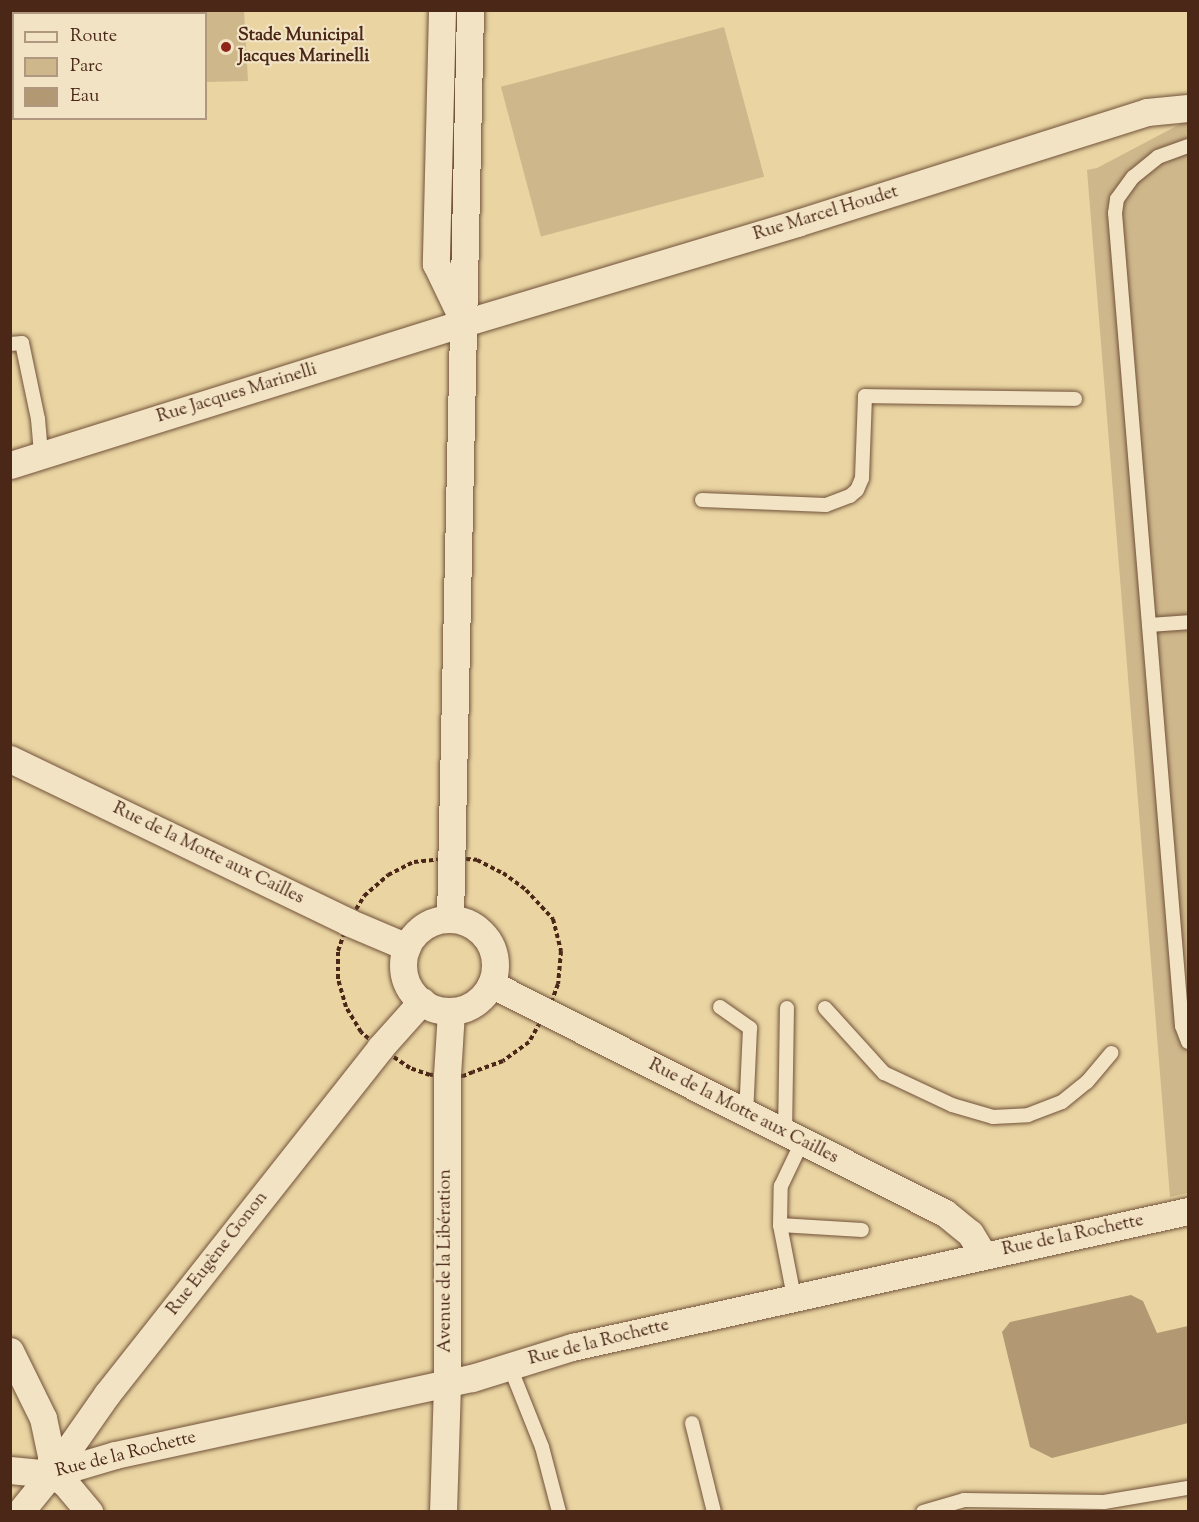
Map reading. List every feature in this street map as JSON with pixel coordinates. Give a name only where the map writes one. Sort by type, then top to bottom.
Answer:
[{"type":"street","points":[[442,10],[436,264],[464,323]]},
{"type":"street","points":[[450,919],[470,10]]},
{"type":"street","name":"Rue Marcel Houdet","points":[[464,323],[797,223],[1147,112],[1188,108]]},
{"type":"street","name":"Rue Jacques Marinelli","points":[[10,465],[464,323]]},
{"type":"street","name":"Rue de la Motte aux Cailles","points":[[10,759],[348,922],[407,947]]},
{"type":"street","points":[[450,919],[464,921],[478,928],[488,940],[494,954],[495,969],[491,984],[474,1003],[451,1011],[435,1008],[422,1001],[411,990],[405,976],[404,962],[407,947],[424,926],[450,919]]},
{"type":"street","name":"Rue de la Motte aux Cailles","points":[[491,984],[746,1115],[945,1213],[970,1233],[983,1255]]},
{"type":"street","name":"Rue Eugène Gonon","points":[[20,1512],[51,1474],[107,1394],[380,1048],[422,1001]]},
{"type":"street","name":"Avenue de la Libération","points":[[443,1512],[447,1384],[447,1075],[451,1011]]},
{"type":"street","name":"Rue de la Rochette","points":[[10,1470],[51,1474],[115,1455],[447,1384],[572,1347],[983,1255],[1188,1212]]},
{"type":"street","points":[[10,1352],[43,1418],[51,1455],[51,1474],[65,1484],[89,1512]]},
{"type":"lane","points":[[1188,146],[1158,157],[1133,177],[1117,200],[1115,213],[1182,1026],[1188,1042]]},
{"type":"lane","points":[[10,344],[22,343],[38,418],[41,456]]},
{"type":"lane","points":[[702,500],[826,505],[850,496],[857,490],[862,478],[865,396],[1075,399]]},
{"type":"lane","points":[[1149,625],[1188,621]]},
{"type":"lane","points":[[720,1007],[750,1028],[746,1115]]},
{"type":"lane","points":[[787,1008],[793,1138],[782,1186],[780,1225],[794,1297]]},
{"type":"lane","points":[[825,1008],[884,1073],[952,1105],[993,1117],[1028,1115],[1062,1102],[1087,1082],[1111,1053]]},
{"type":"lane","points":[[780,1225],[862,1230]]},
{"type":"lane","points":[[510,1366],[542,1447],[559,1512]]},
{"type":"lane","points":[[692,1423],[714,1512]]},
{"type":"lane","points":[[923,1512],[964,1500],[1104,1502],[1188,1488]]},
{"type":"path","points":[[451,858],[477,860],[503,873],[526,890],[553,919],[561,951],[558,984],[529,1042],[503,1061],[463,1076],[430,1075],[410,1068],[380,1048],[361,1032],[346,1007],[338,979],[338,951],[348,922],[364,896],[388,875],[414,862],[451,858]]},
{"type":"green space","name":"Stade Municipal Jacques Marinelli","points":[[10,11],[244,11],[248,81],[207,82],[207,12],[12,12],[11,89]]},
{"type":"green space","points":[[724,27],[764,177],[541,237],[501,87]]},
{"type":"green space","points":[[1188,120],[1188,1193],[1170,1197],[1087,170],[1097,168]]},
{"type":"water","points":[[1131,1295],[1143,1301],[1157,1333],[1188,1326],[1188,1423],[1052,1458],[1030,1447],[1002,1332],[1010,1322]]},
{"type":"place","name":"Stade Municipal Jacques Marinelli","points":[[226,47]]}]
